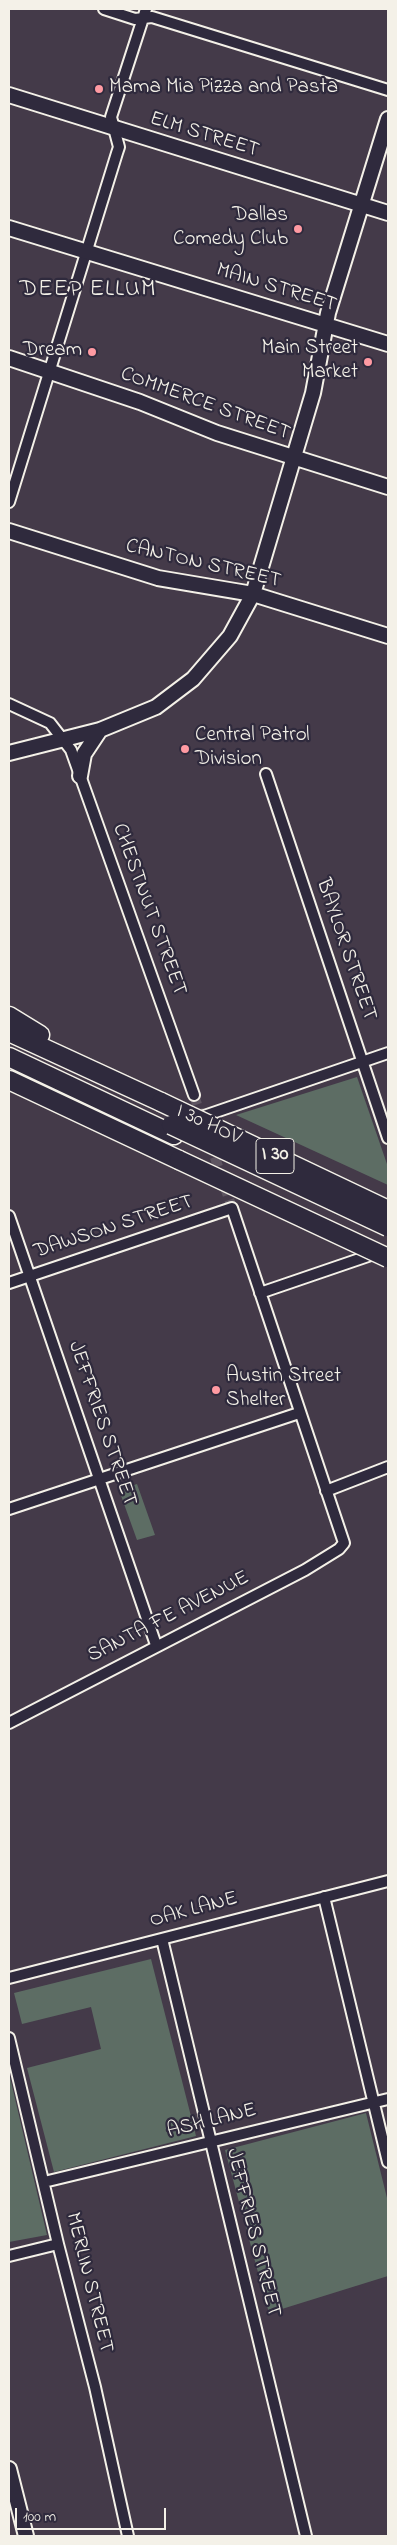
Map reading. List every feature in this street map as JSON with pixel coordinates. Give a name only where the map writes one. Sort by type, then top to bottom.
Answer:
[{"type":"highway","points":[[9,1016],[111,1079]]},
{"type":"highway","name":"I 30","points":[[9,1032],[388,1210]]},
{"type":"highway","name":"I 30 HOV","points":[[9,1049],[388,1236]]},
{"type":"highway","name":"I 30 HOV","points":[[9,1057],[388,1227]]},
{"type":"highway","name":"I 30","points":[[9,1080],[388,1258]]},
{"type":"main road","name":"ELM STREET","points":[[9,95],[388,213]]},
{"type":"main road","points":[[9,754],[100,730],[156,706],[193,679],[220,650],[253,594],[313,393],[325,324],[388,118]]},
{"type":"main road","name":"MAIN STREET","points":[[9,228],[388,344]]},
{"type":"main road","name":"COMMERCE STREET","points":[[9,358],[140,402],[217,433],[388,487]]},
{"type":"main road","name":"CANTON STREET","points":[[9,531],[158,578],[253,594],[388,636]]},
{"type":"main road","points":[[80,776],[82,759],[86,748],[100,730]]},
{"type":"main road","points":[[9,2469],[26,2536]]},
{"type":"street","points":[[104,9],[135,19],[145,13]]},
{"type":"street","points":[[145,13],[152,17],[388,90]]},
{"type":"street","points":[[9,502],[87,253],[90,235],[118,153],[111,117],[145,13]]},
{"type":"street","points":[[9,704],[50,723],[65,739]]},
{"type":"street","name":"CHESTNUT STREET","points":[[65,739],[194,1095]]},
{"type":"street","name":"BAYLOR STREET","points":[[266,774],[388,1138]]},
{"type":"street","points":[[201,1117],[388,1053]]},
{"type":"street","name":"DAWSON STREET","points":[[9,1283],[232,1208],[260,1293]]},
{"type":"street","name":"JEFFRIES STREET","points":[[9,1216],[156,1646]]},
{"type":"street","points":[[388,1249],[260,1293],[298,1413],[326,1490],[388,1467]]},
{"type":"street","points":[[9,1509],[298,1413]]},
{"type":"street","name":"SANTA FE AVENUE","points":[[9,1723],[305,1570],[339,1549],[344,1543],[326,1490]]},
{"type":"street","name":"OAK LANE","points":[[9,1978],[388,1881]]},
{"type":"street","points":[[324,1897],[388,2162]]},
{"type":"street","name":"JEFFRIES STREET","points":[[162,1939],[306,2536]]},
{"type":"street","name":"MERLIN STREET","points":[[9,2038],[58,2244],[95,2387],[128,2536]]},
{"type":"street","name":"ASH LANE","points":[[44,2182],[388,2099]]},
{"type":"street","points":[[9,2256],[58,2244]]},
{"type":"green space","points":[[357,1077],[388,1167],[388,1185],[236,1115]]},
{"type":"green space","points":[[137,1484],[155,1535],[137,1540],[119,1490]]},
{"type":"green space","points":[[151,1959],[196,2136],[54,2172],[27,2068],[101,2049],[91,2007],[22,2024],[14,1993]]},
{"type":"green space","points":[[9,2073],[47,2235],[9,2242]]},
{"type":"green space","points":[[366,2113],[388,2202],[388,2276],[269,2313],[225,2150]]},
{"type":"tunnel","points":[[194,1095],[203,1123]]},
{"type":"tunnel","points":[[210,1143],[232,1208]]},
{"type":"place","name":"Mama Mia Pizza and Pasta","points":[[99,89]]},
{"type":"place","name":"Dallas Comedy Club","points":[[298,229]]},
{"type":"place","name":"Dream","points":[[92,352]]},
{"type":"place","name":"Main Street Market","points":[[368,362]]},
{"type":"place","name":"Central Patrol Division","points":[[185,749]]},
{"type":"place","name":"Austin Street Shelter","points":[[216,1390]]},
{"type":"district","name":"DEEP ELLUM","points":[[88,291]]}]
